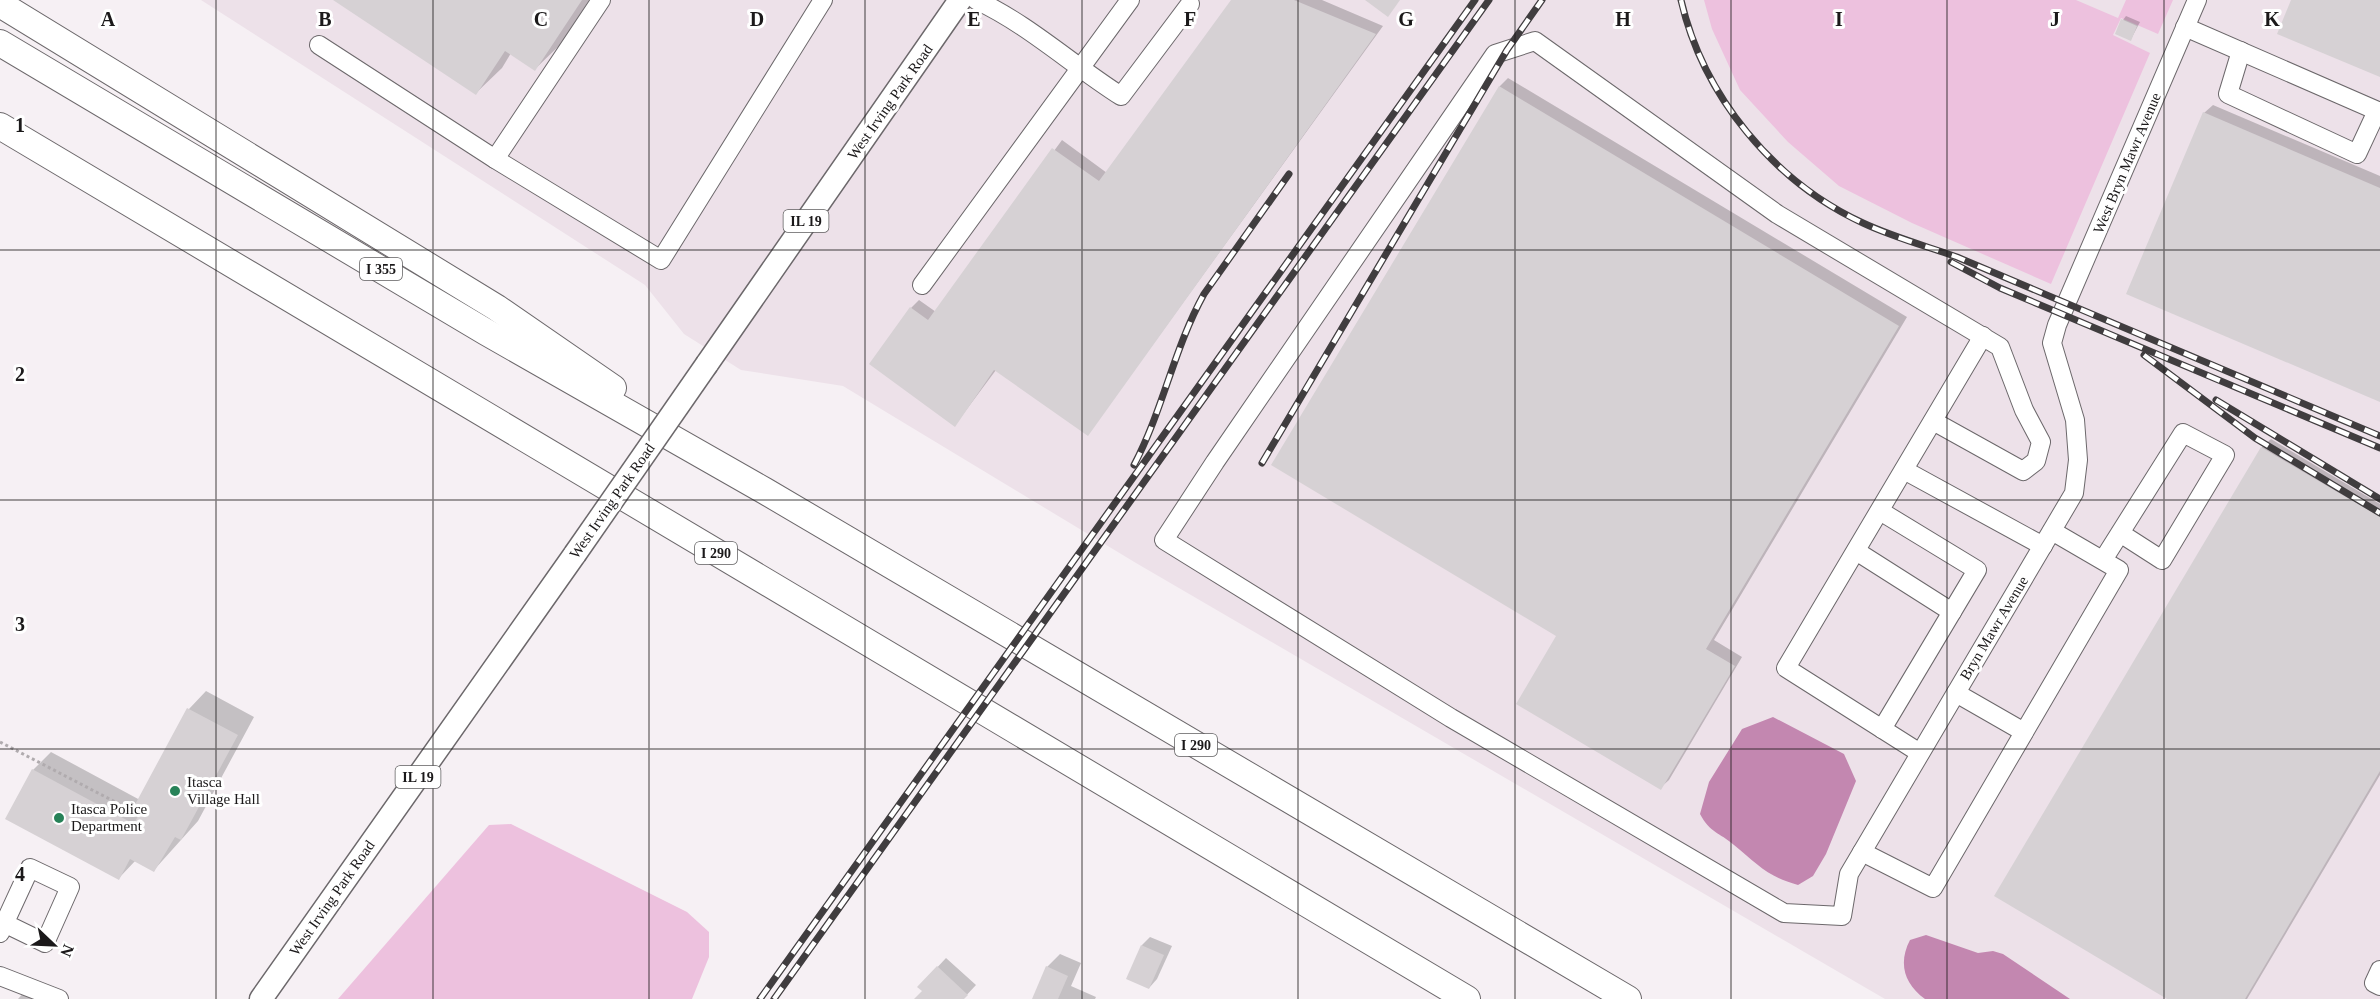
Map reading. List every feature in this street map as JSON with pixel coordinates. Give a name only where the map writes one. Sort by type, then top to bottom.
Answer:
[{"type":"highway","name":"I 290","points":[[0,4],[497,308],[765,491],[1628,999]]},
{"type":"highway","name":"I 355","points":[[0,43],[497,338],[765,491]]},
{"type":"highway","name":"I 290","points":[[0,126],[1467,999]]},
{"type":"highway","points":[[1434,979],[1461,999]]},
{"type":"main road","name":"West Irving Park Road","points":[[261,999],[575,554],[960,0]]},
{"type":"street","points":[[495,159],[601,0]]},
{"type":"street","points":[[319,45],[495,159],[661,260],[823,0]]},
{"type":"street","points":[[976,0],[1009,17],[1079,70],[1121,96],[1190,4]]},
{"type":"street","points":[[922,285],[1130,0]]},
{"type":"street","name":"West Bryn Mawr Avenue","points":[[2057,325],[2197,0]]},
{"type":"street","points":[[2185,27],[2241,51],[2379,112],[2356,154],[2228,94],[2241,51]]},
{"type":"street","name":"Bryn Mawr Avenue","points":[[1983,336],[1777,214],[1535,41],[1495,54],[1164,540],[1451,718],[1784,913],[1842,916],[1849,874],[2074,493],[2078,460],[2075,420],[2052,343],[2057,325]]},
{"type":"street","points":[[1920,753],[1786,668],[1880,511],[1933,420],[1983,336],[2000,347],[2024,410],[2041,442],[2036,461],[2024,471],[1933,420]]},
{"type":"street","points":[[2103,560],[2120,533],[2183,434],[2225,455],[2162,560],[2120,533]]},
{"type":"street","points":[[1862,852],[1933,888],[2119,570],[2103,560],[2047,538],[1904,470]]},
{"type":"street","points":[[1880,511],[1977,570],[1882,729]]},
{"type":"street","points":[[1856,551],[1952,612]]},
{"type":"street","points":[[1956,693],[2024,732]]},
{"type":"street","points":[[2380,970],[2374,983],[2380,986]]},
{"type":"street","points":[[0,976],[59,999]]},
{"type":"path","points":[[0,742],[123,806]]},
{"type":"shaded area","points":[[201,0],[2380,0],[2380,999],[1885,999],[1136,563],[843,386],[741,370],[684,334],[645,285]]},
{"type":"shaded area","points":[[1704,0],[2076,0],[2118,18],[2126,0],[2173,0],[2158,34],[2121,18],[2113,35],[2150,53],[2051,284],[1912,223],[1839,186],[1788,142],[1740,90],[1712,29]]},
{"type":"shaded area","points":[[1773,717],[1844,754],[1856,781],[1826,854],[1813,876],[1798,885],[1763,869],[1711,829],[1700,814],[1709,782],[1742,729]]},
{"type":"shaded area","points":[[511,824],[687,912],[709,932],[709,957],[692,999],[338,999],[489,825]]},
{"type":"shaded area","points":[[1926,935],[1978,953],[1993,951],[2003,954],[2070,999],[1925,999],[1908,980],[1904,957],[1910,940]]},
{"type":"building","points":[[333,0],[582,0],[535,71],[505,51],[476,95]]},
{"type":"building","points":[[1231,0],[1294,0],[1376,34],[1088,436],[994,370],[955,427],[869,364],[910,307],[928,320],[1052,148],[1099,181]]},
{"type":"building","points":[[1365,0],[1400,0],[1388,17]]},
{"type":"building","points":[[2291,0],[2380,0],[2380,77],[2277,34]]},
{"type":"building","points":[[2121,19],[2137,26],[2131,41],[2115,34]]},
{"type":"building","points":[[1499,86],[1899,326],[1706,649],[1735,666],[1661,790],[1516,704],[1556,636],[1271,465]]},
{"type":"building","points":[[2203,112],[2380,188],[2380,402],[2126,294]]},
{"type":"building","points":[[2261,447],[2380,517],[2380,771],[2245,999],[2167,999],[1994,896]]},
{"type":"building","name":"Itasca Village Hall","points":[[187,708],[238,735],[181,840],[175,837],[154,872],[130,859],[119,880],[5,819],[32,769],[134,824],[138,816],[131,812]]},
{"type":"building","points":[[1141,945],[1164,955],[1149,989],[1126,979]]},
{"type":"building","points":[[937,966],[968,995],[964,999],[914,999],[922,991],[917,987]]},
{"type":"building","points":[[1046,966],[1068,976],[1058,999],[1032,999]]},
{"type":"railway","points":[[760,999],[1475,0]]},
{"type":"railway","points":[[774,999],[1489,0]]},
{"type":"railway","points":[[1262,463],[1507,50],[1542,0]]},
{"type":"railway","points":[[1681,0],[1691,35],[1706,70],[1725,102],[1772,160],[1831,206],[1874,228],[1957,257],[2380,436]]},
{"type":"railway","points":[[1134,465],[1153,423],[1184,336],[1204,294],[1289,174]]},
{"type":"railway","points":[[1951,262],[2000,288],[2380,448]]},
{"type":"railway","points":[[2144,355],[2255,438],[2380,513]]},
{"type":"railway","points":[[2216,400],[2380,499]]},
{"type":"place","name":"Itasca Village Hall","points":[[175,791]]},
{"type":"place","name":"Itasca Police Department","points":[[59,818]]}]
